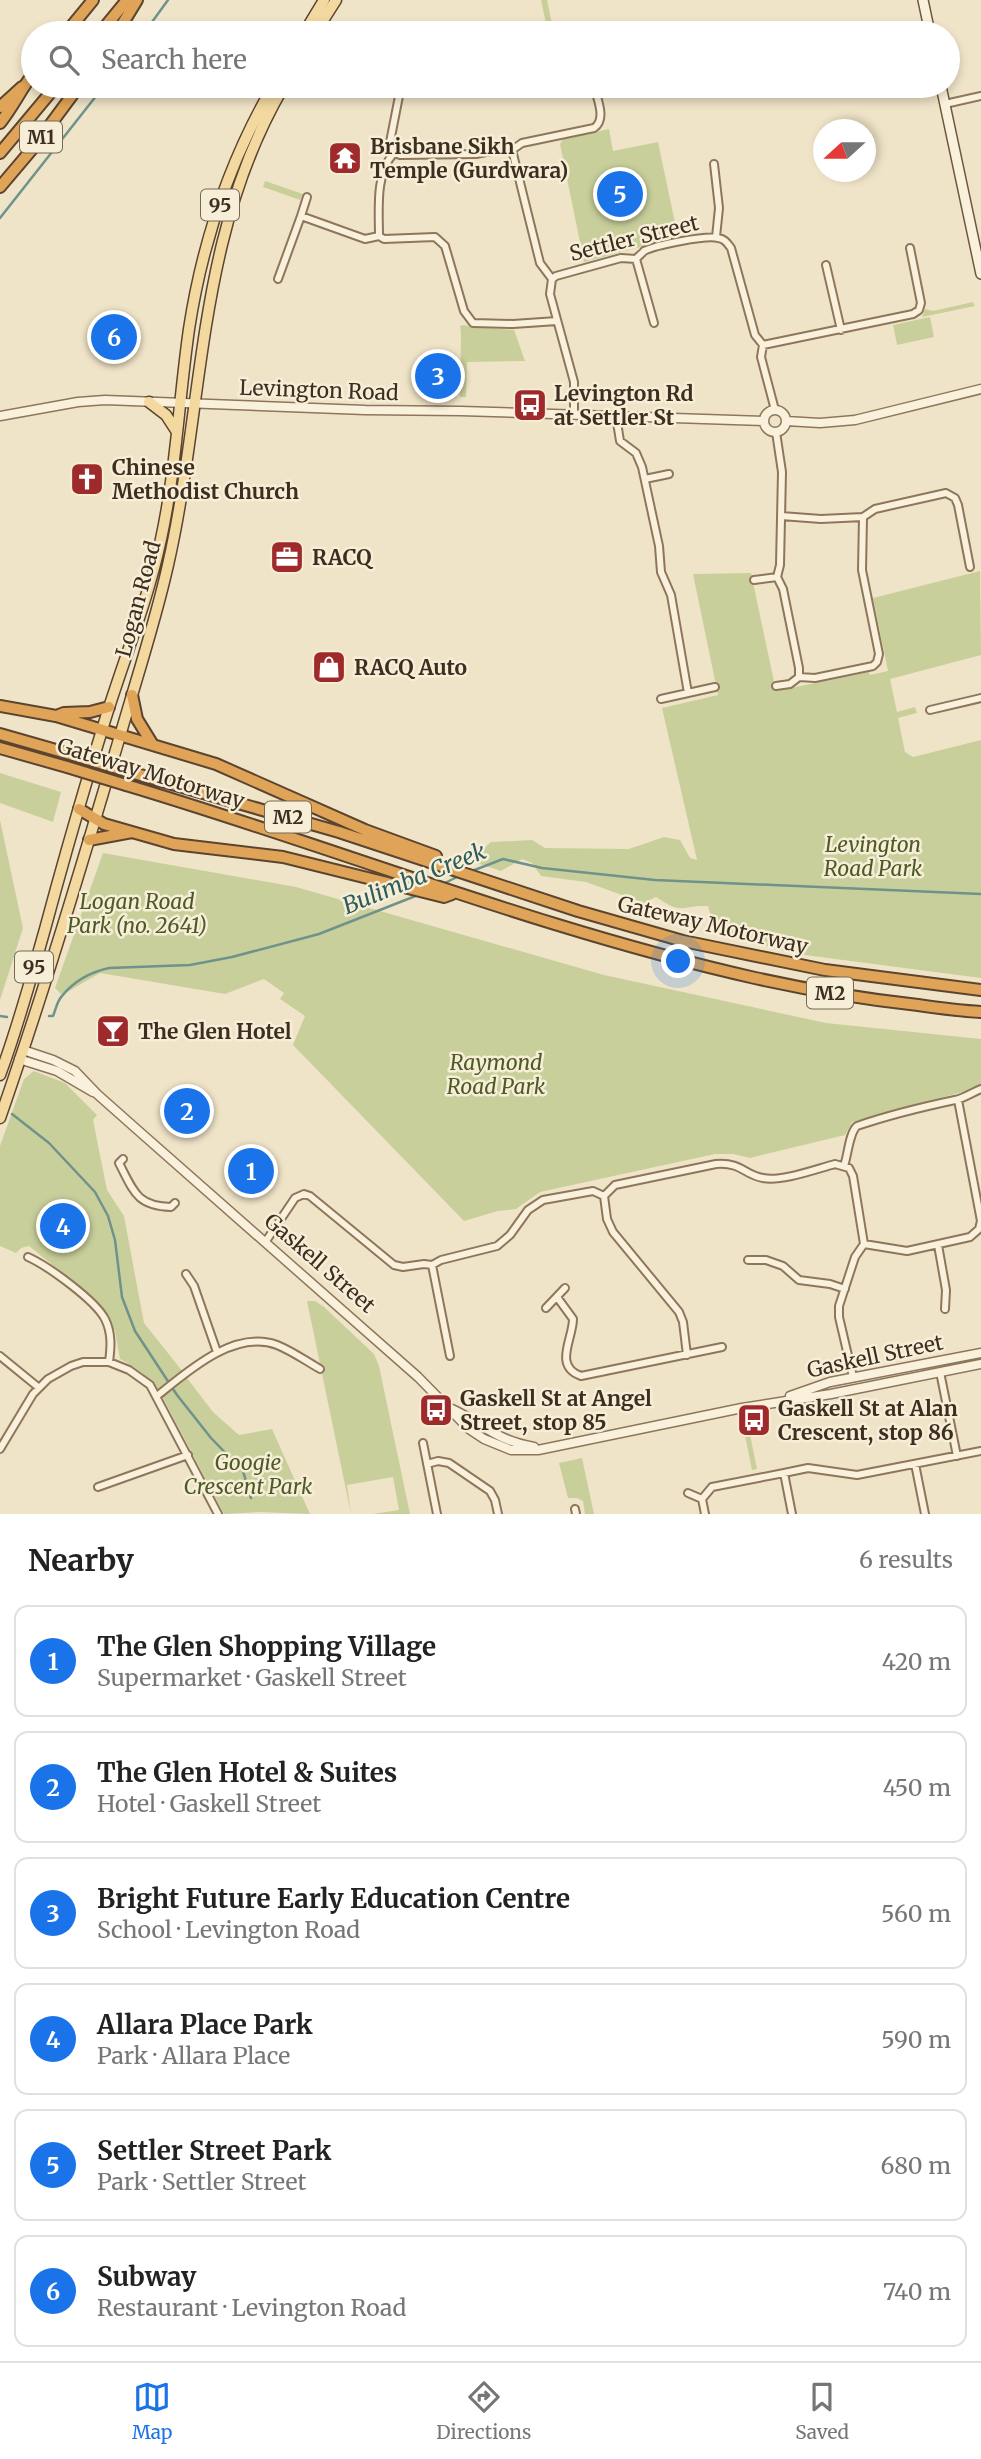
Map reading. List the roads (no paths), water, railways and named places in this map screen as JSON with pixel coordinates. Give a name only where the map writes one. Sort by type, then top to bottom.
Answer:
[{"type":"highway","points":[[76,21],[93,0]]},
{"type":"highway","points":[[110,21],[128,0]]},
{"type":"highway","points":[[124,21],[137,0]]},
{"type":"highway","name":"M1","points":[[0,107],[21,88]]},
{"type":"highway","points":[[0,123],[21,91]]},
{"type":"highway","points":[[0,153],[46,98]]},
{"type":"highway","name":"M1","points":[[0,187],[70,98]]},
{"type":"highway","points":[[132,695],[137,719],[153,745]]},
{"type":"highway","points":[[0,706],[56,716],[229,769],[365,831],[447,863]]},
{"type":"highway","points":[[56,716],[109,707]]},
{"type":"highway","name":"Gateway Motorway","points":[[0,734],[447,863],[490,881],[616,923],[706,947],[825,970],[981,990]]},
{"type":"highway","name":"Gateway Motorway","points":[[0,748],[233,818],[420,886],[456,893],[560,927],[706,967],[809,990],[981,1012]]},
{"type":"highway","points":[[79,809],[96,819],[132,832],[192,848],[283,857],[420,886]]},
{"type":"highway","points":[[89,840],[132,832]]},
{"type":"main road","points":[[311,21],[324,0]]},
{"type":"main road","points":[[323,21],[336,0]]},
{"type":"main road","points":[[923,0],[927,21]]},
{"type":"main road","name":"Logan Road","points":[[0,1075],[109,707],[139,624],[157,560],[166,513],[191,315],[209,239],[243,145],[267,98]]},
{"type":"main road","name":"Logan Road","points":[[0,1118],[96,819],[174,541],[187,466],[207,310],[233,202],[260,131],[278,98]]},
{"type":"main road","points":[[944,98],[981,274]]},
{"type":"main road","points":[[149,402],[166,415],[177,432]]},
{"type":"main road","name":"Gaskell Street","points":[[9,1050],[21,1055]]},
{"type":"street","points":[[945,104],[981,96]]},
{"type":"street","points":[[394,153],[390,142],[399,98]]},
{"type":"street","points":[[394,153],[462,154],[512,150],[522,143],[594,128],[601,118],[597,98]]},
{"type":"street","points":[[512,150],[540,263],[552,279]]},
{"type":"street","points":[[379,236],[379,197],[387,160],[394,153]]},
{"type":"street","points":[[714,164],[719,208],[716,237]]},
{"type":"street","points":[[278,279],[307,197]]},
{"type":"street","points":[[301,216],[365,239],[379,236],[384,239],[435,237],[440,240],[445,246],[464,312],[473,323],[557,321]]},
{"type":"street","name":"Settler Street","points":[[575,414],[574,382],[550,294],[552,279],[621,258],[636,259],[644,251],[698,238],[716,237],[724,240],[731,248],[755,335],[763,345],[761,357],[775,410]]},
{"type":"street","points":[[763,345],[913,314],[919,310],[921,303],[911,248]]},
{"type":"street","points":[[636,259],[654,323]]},
{"type":"street","points":[[827,265],[841,330]]},
{"type":"street","points":[[786,421],[820,423],[855,420],[981,389]]},
{"type":"street","name":"Levington Road","points":[[0,416],[78,401],[764,421]]},
{"type":"street","points":[[775,410],[783,413],[786,421],[783,429],[776,432],[768,429],[764,421],[768,413],[775,410]]},
{"type":"street","points":[[616,416],[620,440],[636,453],[645,479],[663,580],[671,595],[688,693]]},
{"type":"street","points":[[776,432],[782,458],[780,565],[777,577],[783,589],[799,677]]},
{"type":"street","points":[[645,479],[668,474]]},
{"type":"street","points":[[781,516],[821,519],[863,517],[875,509],[941,494],[952,496],[958,505],[970,567]]},
{"type":"street","points":[[776,686],[790,684],[799,677],[815,678],[873,666],[877,662],[879,654],[862,570],[863,517]]},
{"type":"street","points":[[754,580],[777,577]]},
{"type":"street","points":[[661,699],[715,687]]},
{"type":"street","points":[[930,710],[981,698]]},
{"type":"street","points":[[29,1031],[30,1043],[36,1054]]},
{"type":"street","name":"Gaskell Street","points":[[21,1055],[36,1054],[62,1063],[75,1071],[97,1094],[418,1377],[452,1409],[458,1420],[468,1429],[499,1446],[520,1451],[545,1448],[777,1401],[856,1390],[981,1364]]},
{"type":"street","name":"Gaskell Street","points":[[21,1055],[57,1071],[97,1094]]},
{"type":"street","points":[[844,1166],[850,1152],[852,1131],[857,1126],[947,1100],[958,1100],[981,1089]]},
{"type":"street","points":[[864,1244],[907,1251],[975,1234],[979,1229],[981,1221],[958,1100]]},
{"type":"street","points":[[123,1159],[119,1164],[134,1191],[148,1204],[154,1207],[171,1207],[175,1203]]},
{"type":"street","points":[[604,1196],[615,1185],[716,1164],[733,1164],[757,1176],[772,1179],[835,1164],[849,1168],[853,1176],[864,1244],[855,1257],[839,1306],[839,1317],[856,1390]]},
{"type":"street","points":[[266,1241],[299,1196],[310,1196],[394,1265],[432,1265],[441,1260],[497,1246],[510,1235],[528,1210],[543,1200],[593,1191],[604,1196]]},
{"type":"street","points":[[604,1196],[607,1219],[613,1232],[679,1312],[683,1322],[687,1355]]},
{"type":"street","points":[[937,1245],[946,1290],[945,1309]]},
{"type":"street","points":[[28,1257],[43,1264],[98,1308],[110,1332],[109,1362]]},
{"type":"street","points":[[748,1260],[765,1260],[783,1266],[799,1280],[845,1289]]},
{"type":"street","points":[[432,1265],[450,1356]]},
{"type":"street","points":[[186,1274],[194,1286],[217,1352]]},
{"type":"street","points":[[546,1308],[565,1288]]},
{"type":"street","points":[[557,1297],[573,1319],[565,1353],[569,1368],[574,1373],[590,1375],[722,1348]]},
{"type":"street","points":[[157,1396],[217,1352],[242,1345],[270,1343],[320,1369]]},
{"type":"street","name":"Gaskell Street","points":[[777,1401],[813,1387],[853,1377],[981,1353]]},
{"type":"street","points":[[0,1356],[38,1387]]},
{"type":"street","points":[[0,1448],[38,1387],[59,1371],[71,1366],[97,1361],[109,1362],[141,1377],[157,1396],[218,1514]]},
{"type":"street","points":[[937,1362],[957,1456]]},
{"type":"street","points":[[423,1443],[437,1514]]},
{"type":"street","points":[[702,1499],[712,1488],[784,1472],[808,1468],[857,1475],[981,1451]]},
{"type":"street","points":[[98,1487],[188,1455]]},
{"type":"street","points":[[427,1464],[438,1461],[449,1463],[490,1491],[498,1514]]},
{"type":"street","points":[[915,1464],[925,1514]]},
{"type":"street","points":[[784,1472],[792,1514]]},
{"type":"street","points":[[688,1493],[702,1499]]},
{"type":"street","points":[[702,1499],[705,1514]]},
{"type":"waterway","points":[[153,21],[168,0]]},
{"type":"waterway","points":[[0,218],[95,98]]},
{"type":"waterway","name":"Bulimba Creek","points":[[472,871],[503,859],[542,868],[655,880],[981,894]]},
{"type":"waterway","name":"Bulimba Creek","points":[[443,884],[459,876]]},
{"type":"waterway","name":"Bulimba Creek","points":[[49,1016],[53,1016],[60,998],[72,986],[102,970],[190,965],[232,957],[319,934],[418,895]]},
{"type":"waterway","name":"Bulimba Creek","points":[[0,1016],[7,1017]]},
{"type":"waterway","points":[[12,1114],[49,1143],[95,1192],[108,1216],[115,1240],[122,1297],[135,1331],[177,1395],[211,1438],[243,1471],[251,1498]]},
{"type":"place","name":"Brisbane Sikh Temple (Gurdwara)","points":[[345,158]]},
{"type":"place","name":"Settler Street Park","points":[[620,194]]},
{"type":"place","name":"Subway","points":[[114,337]]},
{"type":"place","name":"Bright Future Early Education Centre","points":[[438,376]]},
{"type":"place","name":"Levington Rd at Settler St","points":[[530,405]]},
{"type":"place","name":"Chinese Methodist Church","points":[[87,479]]},
{"type":"place","name":"RACQ","points":[[287,557]]},
{"type":"place","name":"RACQ Auto","points":[[329,667]]},
{"type":"place","name":"The Glen Hotel","points":[[113,1031]]},
{"type":"place","name":"The Glen Hotel & Suites","points":[[187,1111]]},
{"type":"place","name":"The Glen Shopping Village","points":[[251,1171]]},
{"type":"place","name":"Allara Place Park","points":[[63,1226]]},
{"type":"place","name":"Gaskell St at Angel Street, stop 85","points":[[436,1410]]},
{"type":"place","name":"Gaskell St at Alan Crescent, stop 86","points":[[754,1420]]},
{"type":"park label","name":"Levington Road Park","points":[[873,856]]},
{"type":"park label","name":"Logan Road Park (no. 2641)","points":[[137,913]]},
{"type":"park label","name":"Raymond Road Park","points":[[496,1074]]},
{"type":"park label","name":"Googie Crescent Park","points":[[248,1474]]}]
